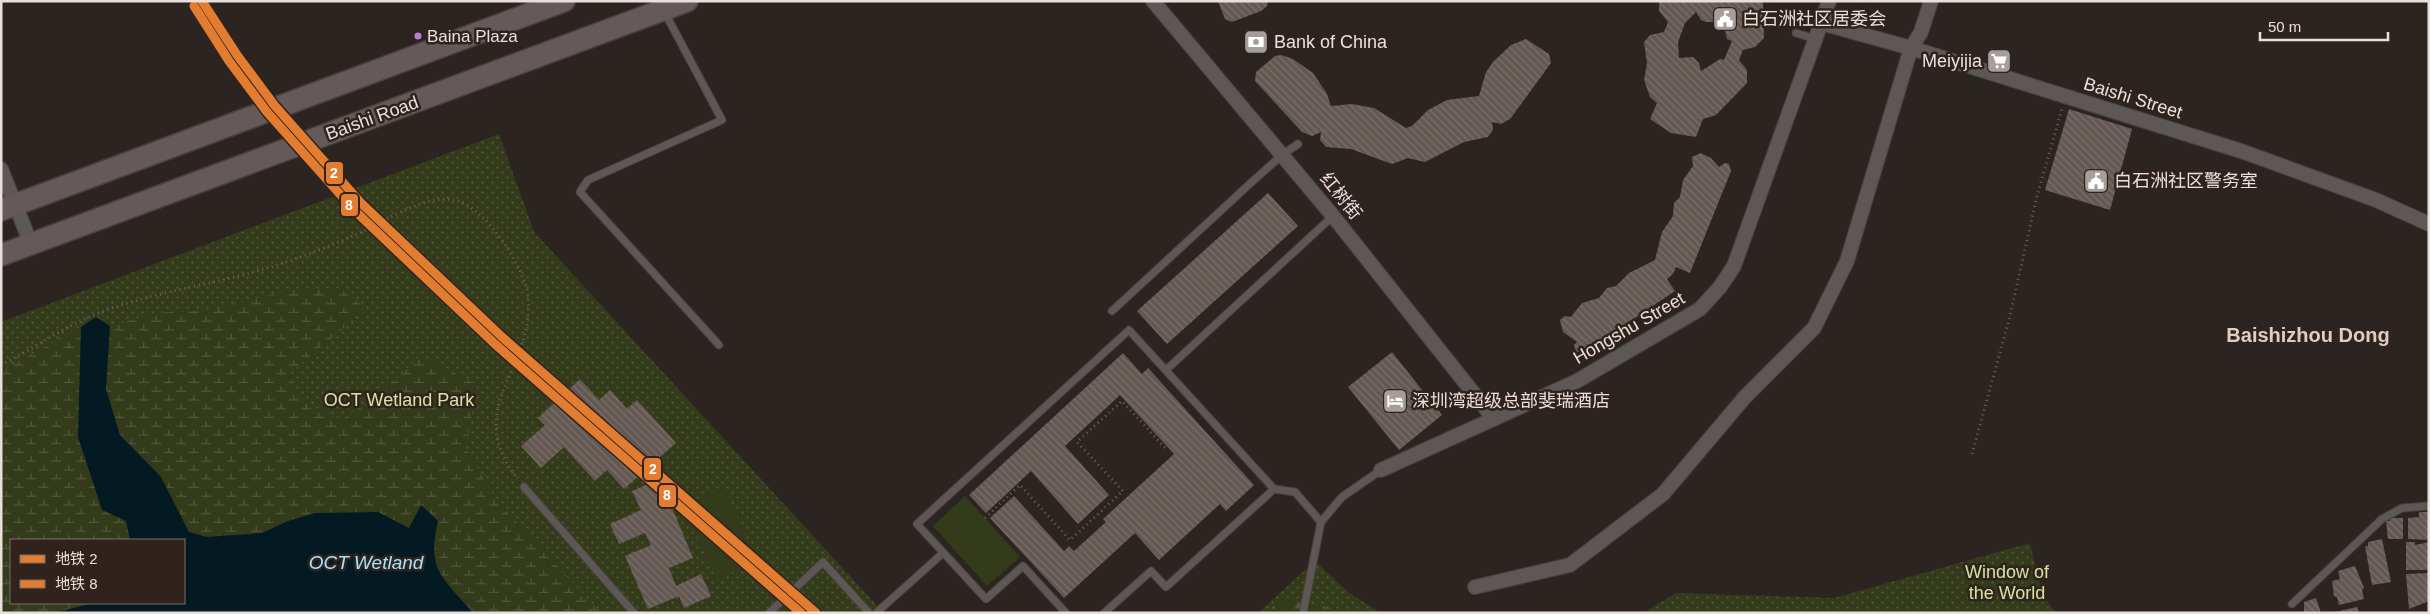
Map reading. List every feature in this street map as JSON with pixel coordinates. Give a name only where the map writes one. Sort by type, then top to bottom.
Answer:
[{"type":"main road","points":[[8,207],[564,1]]},
{"type":"main road","name":"Baishi Road","points":[[1,255],[687,1]]},
{"type":"street","name":"红树街","points":[[1154,1],[1333,216],[1494,419]]},
{"type":"street","name":"Hongshu Street","points":[[1381,470],[1577,380],[1700,310],[1720,287],[1734,266],[1829,1]]},
{"type":"street","points":[[1475,587],[1570,565],[1663,494],[1745,397],[1814,328],[1847,262],[1911,48],[1921,32],[1931,1]]},
{"type":"street","name":"Baishi Street","points":[[1821,23],[1911,48],[2241,151],[2376,200],[2429,224]]},
{"type":"street","points":[[1,170],[8,207],[30,244]]},
{"type":"lane","points":[[664,11],[722,120],[588,180],[580,192],[720,345]]},
{"type":"lane","points":[[1796,33],[1815,39]]},
{"type":"lane","points":[[1112,312],[1282,155],[1298,144]]},
{"type":"lane","points":[[1166,370],[1333,216]]},
{"type":"lane","points":[[1066,613],[1023,566],[986,599],[917,524],[1129,330],[1274,488],[1295,492],[1321,522]]},
{"type":"lane","points":[[1303,613],[1321,522],[1342,497],[1381,470]]},
{"type":"lane","points":[[524,487],[634,613]]},
{"type":"lane","points":[[1104,613],[1150,570],[1166,587],[1274,488]]},
{"type":"lane","points":[[2292,604],[2382,519],[2402,508],[2429,506]]},
{"type":"lane","points":[[876,613],[943,553]]},
{"type":"lane","points":[[768,613],[823,562],[869,613]]},
{"type":"path","points":[[1972,454],[2009,320],[2037,196],[2066,96]]},
{"type":"path","points":[[1,364],[92,316],[131,301],[237,277],[290,262],[354,236],[424,202],[453,199],[469,206],[494,232],[518,264],[528,295],[528,315],[524,342],[499,397],[495,426],[500,450],[524,487]]},
{"type":"path","points":[[985,518],[1020,485],[1070,540],[1123,491],[1077,442],[1122,401],[1167,450]]},
{"type":"path","points":[[1085,427],[1089,431]]},
{"type":"green space","name":"OCT Wetland Park","points":[[499,134],[534,232],[884,613],[1,613],[1,322]]},
{"type":"green space","points":[[339,288],[367,309],[291,372],[299,400],[342,420],[390,385],[421,355],[477,385],[466,448],[497,502],[601,613],[473,613],[440,572],[434,551],[438,521],[421,505],[409,528],[378,512],[315,513],[262,533],[207,537],[189,532],[161,477],[120,435],[106,389],[110,326],[155,313],[209,310],[293,289]]},
{"type":"green space","points":[[81,327],[78,437],[126,521],[130,539],[10,539],[10,604],[89,604],[54,613],[1,613],[1,371]]},
{"type":"green space","points":[[724,487],[757,562],[716,579],[683,505]]},
{"type":"green space","points":[[965,496],[1020,557],[987,586],[933,526]]},
{"type":"green space","name":"Window of the World","points":[[2030,543],[2047,601],[2058,613],[1643,613],[1676,593],[1834,598]]},
{"type":"green space","points":[[1315,561],[1348,592],[1381,613],[1258,613]]},
{"type":"green space","points":[[1283,597],[1349,613],[1266,613]]},
{"type":"water","name":"OCT Wetland","points":[[96,317],[110,326],[106,389],[120,435],[161,477],[189,532],[207,537],[262,533],[288,521],[315,513],[378,512],[409,528],[421,505],[438,521],[434,551],[440,572],[473,613],[54,613],[89,604],[185,604],[185,539],[130,539],[126,521],[102,510],[78,437],[81,327]]},
{"type":"building","points":[[1218,1],[1268,2],[1267,6],[1261,11],[1232,22],[1225,19]]},
{"type":"building","points":[[1659,1],[1763,1],[1764,38],[1755,47],[1743,50],[1739,60],[1747,70],[1747,83],[1716,115],[1703,119],[1696,137],[1671,133],[1650,119],[1657,103],[1650,97],[1644,80],[1647,63],[1644,42],[1650,35],[1664,32],[1668,22],[1659,11]],"holes":[[[1696,12],[1701,20],[1715,22],[1722,17],[1727,39],[1732,41],[1724,60],[1720,59],[1701,71],[1699,63],[1693,57],[1679,58],[1678,42],[1685,23]]]},
{"type":"building","points":[[1526,39],[1549,54],[1551,63],[1510,119],[1501,124],[1492,122],[1493,130],[1488,137],[1464,142],[1425,162],[1408,158],[1392,164],[1351,149],[1326,147],[1320,140],[1321,132],[1312,136],[1302,132],[1255,81],[1256,72],[1275,56],[1281,55],[1293,59],[1313,73],[1327,94],[1331,106],[1352,104],[1374,108],[1406,128],[1412,126],[1428,110],[1447,100],[1479,96],[1486,72],[1493,62],[1511,45]]},
{"type":"building","points":[[2069,109],[2132,129],[2110,210],[2045,190]]},
{"type":"building","points":[[1701,153],[1711,158],[1719,167],[1725,163],[1729,164],[1731,171],[1690,273],[1676,267],[1673,274],[1667,279],[1675,291],[1584,352],[1576,352],[1574,345],[1577,342],[1563,332],[1560,320],[1565,316],[1571,317],[1582,303],[1599,298],[1607,288],[1616,286],[1629,273],[1655,260],[1662,232],[1673,216],[1674,203],[1680,197],[1683,180],[1693,166],[1692,157]]},
{"type":"building","points":[[1268,193],[1298,226],[1167,344],[1137,311]]},
{"type":"building","name":"深圳湾超级总部斐瑞酒店","points":[[1392,352],[1442,415],[1399,450],[1348,387]]},
{"type":"building","points":[[1123,353],[1142,374],[1148,368],[1254,485],[1226,511],[1220,504],[1159,560],[1135,533],[1064,598],[990,518],[1014,496],[1064,551],[1069,546],[1074,551],[1106,522],[1103,519],[1174,454],[1120,395],[1065,446],[1109,495],[1078,524],[1031,471],[986,513],[969,495]]},
{"type":"building","points":[[580,379],[599,400],[610,390],[627,409],[637,400],[676,443],[624,489],[607,470],[595,481],[564,447],[541,468],[521,446],[545,425],[538,418]]},
{"type":"building","points":[[660,479],[693,558],[669,568],[676,586],[701,574],[711,596],[684,608],[679,596],[648,609],[625,556],[651,545],[645,533],[619,544],[610,524],[641,510],[632,491]]},
{"type":"building","points":[[2419,512],[2429,512],[2429,540],[2408,539],[2408,518],[2419,517]]},
{"type":"building","points":[[2390,518],[2403,518],[2403,539],[2388,539],[2386,521],[2390,521]]},
{"type":"building","points":[[2382,539],[2391,582],[2372,585],[2365,546],[2368,546],[2368,542]]},
{"type":"building","points":[[2406,542],[2415,542],[2415,545],[2429,542],[2429,570],[2406,570]]},
{"type":"building","points":[[2355,566],[2364,588],[2362,590],[2364,599],[2339,605],[2337,597],[2334,596],[2332,581],[2340,579],[2338,571]]},
{"type":"building","points":[[2429,573],[2429,601],[2409,609],[2406,574]]},
{"type":"building","points":[[2316,598],[2321,613],[2304,613],[2304,602]]},
{"type":"building","points":[[2357,607],[2359,613],[2335,613],[2335,612]]},
{"type":"metro line","name":"2","points":[[202,1],[237,55],[275,106],[361,203],[502,337],[816,613]]},
{"type":"metro line","name":"8","points":[[194,6],[229,61],[267,112],[354,210],[495,344],[801,613]]},
{"type":"place","name":"白石洲社区居委会","points":[[1725,19]]},
{"type":"place","name":"Baina Plaza","points":[[418,36]]},
{"type":"place","name":"Bank of China","points":[[1256,42]]},
{"type":"place","name":"Meiyijia","points":[[1999,61]]},
{"type":"place","name":"白石洲社区警务室","points":[[2096,181]]},
{"type":"place","name":"深圳湾超级总部斐瑞酒店","points":[[1395,401]]},
{"type":"district","name":"Baishizhou Dong","points":[[2308,335]]}]
